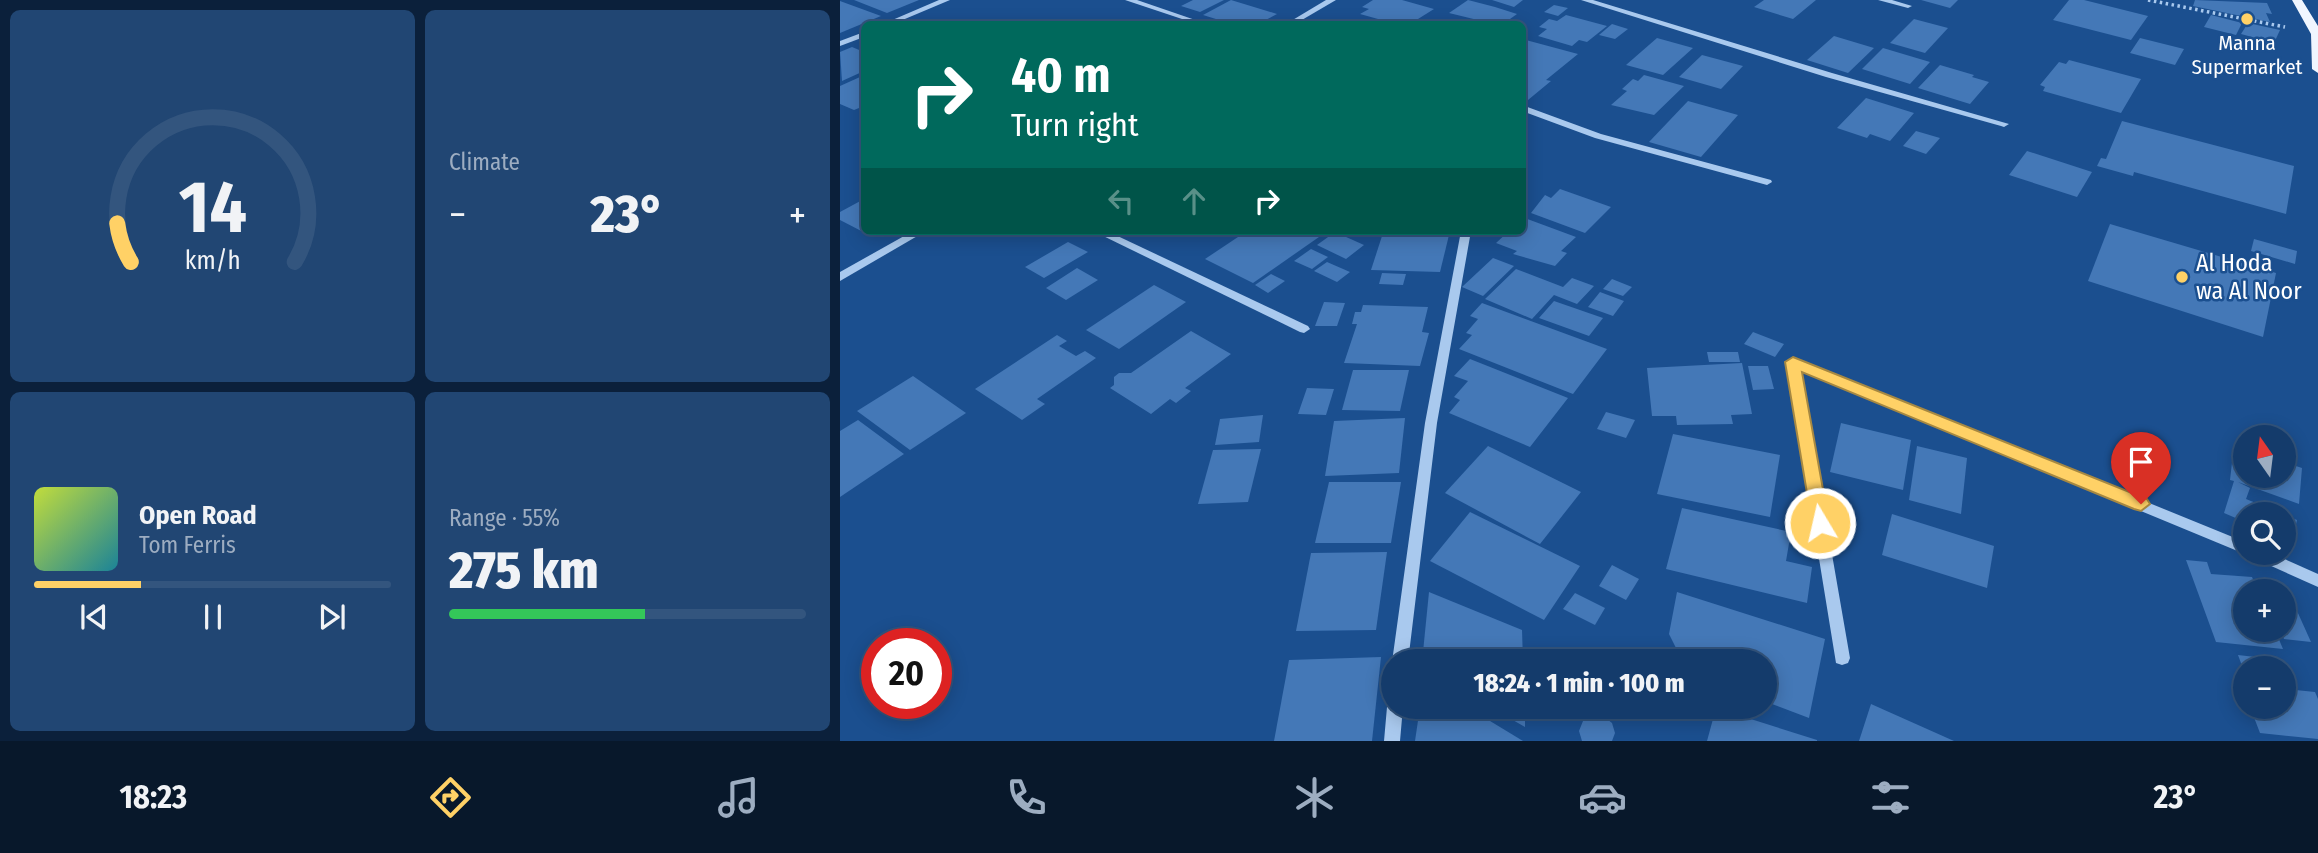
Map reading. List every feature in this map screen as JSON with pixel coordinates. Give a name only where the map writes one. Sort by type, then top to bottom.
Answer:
[{"type":"main road","points":[[2297,0],[2316,34],[2318,69]]},
{"type":"street","points":[[894,21],[946,0]]},
{"type":"street","points":[[1129,0],[1194,21]]},
{"type":"street","points":[[1295,21],[1332,0]]},
{"type":"street","points":[[1585,0],[1829,75],[2004,124]]},
{"type":"street","points":[[1882,0],[1908,6]]},
{"type":"street","points":[[840,44],[861,35]]},
{"type":"street","points":[[1526,109],[1598,136],[1767,182]]},
{"type":"street","points":[[840,277],[915,235]]},
{"type":"street","points":[[1106,235],[1304,329]]},
{"type":"street","points":[[1402,649],[1431,423],[1465,235]]},
{"type":"street","points":[[1842,658],[1793,362],[2233,543]]},
{"type":"street","points":[[2282,565],[2318,582]]},
{"type":"street","points":[[1392,741],[1394,719]]},
{"type":"path","points":[[2148,0],[2316,34]]},
{"type":"building","points":[[854,0],[919,0],[887,13]]},
{"type":"building","points":[[1193,0],[1224,0],[1200,12],[1181,6]]},
{"type":"building","points":[[1231,0],[1277,14],[1264,21],[1222,21],[1203,15]]},
{"type":"building","points":[[1373,0],[1402,0],[1434,9],[1415,21],[1385,21],[1360,14],[1369,9],[1362,7]]},
{"type":"building","points":[[1468,0],[1517,14],[1507,21],[1482,21],[1449,13]]},
{"type":"building","points":[[1492,0],[1523,0],[1514,7]]},
{"type":"building","points":[[1764,0],[1816,0],[1793,19],[1754,7]]},
{"type":"building","points":[[1921,0],[1958,0],[1950,8]]},
{"type":"building","points":[[2069,0],[2084,0],[2148,16],[2131,40],[2053,20]]},
{"type":"building","points":[[2195,0],[2267,3],[2272,14],[2266,13],[2270,22],[2193,6]]},
{"type":"building","points":[[840,1],[881,16],[861,21],[861,24],[840,33]]},
{"type":"building","points":[[1554,5],[1568,8],[1558,16],[1544,12]]},
{"type":"building","points":[[1566,15],[1607,26],[1587,42],[1579,40],[1572,46],[1538,36],[1547,29],[1539,27],[1549,19],[1557,21]]},
{"type":"building","points":[[2211,15],[2242,23],[2236,35],[2204,27]]},
{"type":"building","points":[[1914,19],[1948,28],[1925,53],[1890,43]]},
{"type":"building","points":[[2248,23],[2280,30],[2274,43],[2241,34]]},
{"type":"building","points":[[1612,24],[1628,29],[1615,39],[1599,35]]},
{"type":"building","points":[[1834,36],[1874,48],[1848,73],[1807,60]]},
{"type":"building","points":[[1657,38],[1693,48],[1663,75],[1626,65]]},
{"type":"building","points":[[2140,38],[2184,49],[2175,65],[2130,53]]},
{"type":"building","points":[[1526,40],[1578,54],[1546,80],[1551,81],[1528,100]]},
{"type":"building","points":[[852,47],[861,51],[861,72],[842,81],[840,52]]},
{"type":"building","points":[[1883,48],[1930,62],[1910,84],[1862,69]]},
{"type":"building","points":[[1702,55],[1743,66],[1721,89],[1679,77]]},
{"type":"building","points":[[2069,60],[2141,79],[2121,113],[2043,91],[2045,87],[2040,85],[2059,62],[2066,64]]},
{"type":"building","points":[[1940,65],[1989,82],[1970,104],[1918,88]]},
{"type":"building","points":[[1644,75],[1684,86],[1654,115],[1611,105],[1627,91],[1622,89],[1633,79],[1638,81]]},
{"type":"building","points":[[861,78],[861,107],[854,110],[840,104],[840,86]]},
{"type":"building","points":[[1866,98],[1914,113],[1890,141],[1870,134],[1867,138],[1837,128]]},
{"type":"building","points":[[1688,101],[1738,115],[1701,157],[1649,142]]},
{"type":"building","points":[[2122,121],[2294,166],[2286,214],[2134,172],[2133,176],[2097,166],[2101,158],[2106,159]]},
{"type":"building","points":[[1916,131],[1940,138],[1926,154],[1903,146]]},
{"type":"building","points":[[2027,151],[2092,172],[2077,197],[2009,175]]},
{"type":"building","points":[[1560,189],[1611,207],[1585,233],[1531,213],[1545,195],[1551,198]]},
{"type":"building","points":[[861,201],[861,231],[840,220],[840,212]]},
{"type":"building","points":[[1526,218],[1576,237],[1561,251],[1567,253],[1555,266],[1513,254],[1517,251],[1496,243],[1505,235],[1526,235]]},
{"type":"building","name":"Al Hoda wa Al Noor","points":[[2110,224],[2276,273],[2263,337],[2088,281]]},
{"type":"building","points":[[1241,235],[1319,237],[1253,283],[1205,259]]},
{"type":"building","points":[[1331,235],[1342,235],[1364,245],[1346,259],[1317,245]]},
{"type":"building","points":[[1382,235],[1449,235],[1440,272],[1371,270]]},
{"type":"building","points":[[2254,239],[2297,251],[2295,264],[2251,251]]},
{"type":"building","points":[[1068,242],[1088,252],[1044,278],[1025,267]]},
{"type":"building","points":[[1311,249],[1328,257],[1312,269],[1294,261]]},
{"type":"building","points":[[1493,258],[1514,266],[1483,296],[1462,287]]},
{"type":"building","points":[[1327,262],[1350,272],[1337,282],[1314,271]]},
{"type":"building","points":[[1077,268],[1098,280],[1066,300],[1046,288]]},
{"type":"building","points":[[1516,269],[1563,287],[1572,278],[1594,286],[1577,304],[1554,295],[1532,319],[1485,299]]},
{"type":"building","points":[[1382,273],[1406,274],[1403,285],[1379,284]]},
{"type":"building","points":[[1271,274],[1285,281],[1268,293],[1255,285]]},
{"type":"building","points":[[1612,279],[1632,287],[1623,296],[1603,289]]},
{"type":"building","points":[[1154,285],[1186,302],[1119,349],[1086,330]]},
{"type":"building","points":[[1600,292],[1624,301],[1613,316],[1588,307]]},
{"type":"building","points":[[1554,301],[1603,318],[1589,336],[1539,318]]},
{"type":"building","points":[[1324,302],[1345,303],[1337,326],[1315,326]]},
{"type":"building","points":[[1482,303],[1607,349],[1573,394],[1459,349],[1472,335],[1466,333],[1478,319],[1470,316]]},
{"type":"building","points":[[1363,305],[1428,307],[1422,332],[1429,333],[1420,366],[1344,363],[1357,324],[1352,324],[1355,312],[1361,312]]},
{"type":"building","points":[[1191,331],[1231,354],[1185,388],[1191,391],[1176,403],[1170,399],[1151,414],[1110,388],[1114,385],[1114,377],[1119,373],[1131,373]]},
{"type":"building","points":[[1753,332],[1784,344],[1775,357],[1744,344]]},
{"type":"building","points":[[1057,335],[1067,341],[1059,346],[1076,356],[1085,351],[1096,358],[1037,399],[1045,404],[1022,420],[975,389]]},
{"type":"building","points":[[1707,352],[1738,352],[1740,362],[1709,362]]},
{"type":"building","points":[[1470,359],[1568,398],[1530,447],[1449,413],[1460,400],[1454,397],[1468,381],[1454,376]]},
{"type":"building","points":[[1742,363],[1752,414],[1731,415],[1733,424],[1677,425],[1676,416],[1652,416],[1647,368]]},
{"type":"building","points":[[1748,366],[1768,366],[1774,389],[1753,390]]},
{"type":"building","points":[[1353,370],[1409,370],[1400,411],[1342,410]]},
{"type":"building","points":[[913,376],[966,413],[910,450],[857,411]]},
{"type":"building","points":[[1307,388],[1334,389],[1326,415],[1298,414]]},
{"type":"building","points":[[1606,412],[1635,420],[1626,438],[1597,429]]},
{"type":"building","points":[[1263,415],[1259,442],[1215,445],[1220,419]]},
{"type":"building","points":[[1405,418],[1399,473],[1325,476],[1334,421]]},
{"type":"building","points":[[858,420],[904,454],[840,497],[840,431]]},
{"type":"building","points":[[1841,423],[1911,440],[1903,490],[1830,472]]},
{"type":"building","points":[[1673,434],[1780,455],[1770,517],[1657,494]]},
{"type":"building","points":[[1488,446],[1581,492],[1540,544],[1445,493]]},
{"type":"building","points":[[1917,446],[1967,458],[1961,514],[1909,500]]},
{"type":"building","points":[[1261,449],[1248,502],[1198,504],[1213,450]]},
{"type":"building","points":[[2233,454],[2233,481],[2230,480]]},
{"type":"building","points":[[2296,466],[2302,468],[2299,504],[2255,488],[2296,488]]},
{"type":"building","points":[[1329,482],[1401,482],[1391,543],[1315,543]]},
{"type":"building","points":[[2233,484],[2233,488],[2250,488],[2246,499],[2253,502],[2233,502],[2233,517],[2224,513]]},
{"type":"building","points":[[1682,508],[1791,532],[1786,561],[1812,567],[1807,603],[1666,569]]},
{"type":"building","points":[[1470,512],[1580,566],[1544,620],[1430,561]]},
{"type":"building","points":[[1892,514],[1994,546],[1987,588],[1882,555]]},
{"type":"building","points":[[1387,552],[1376,630],[1296,631],[1311,553]]},
{"type":"building","points":[[2186,560],[2207,562],[2211,574],[2252,577],[2253,579],[2233,579],[2233,642],[2280,642],[2283,649],[2216,642]]},
{"type":"building","points":[[1612,565],[1639,579],[1626,600],[1599,586]]},
{"type":"building","points":[[1429,592],[1522,630],[1523,649],[1423,649]]},
{"type":"building","points":[[1677,592],[1825,639],[1809,718],[1777,706],[1777,649],[1676,649],[1669,634]]},
{"type":"building","points":[[1575,593],[1605,608],[1595,625],[1563,609]]},
{"type":"building","points":[[2296,609],[2311,642],[2296,640]]},
{"type":"building","points":[[1381,657],[1372,741],[1274,741],[1289,660]]},
{"type":"building","points":[[2296,690],[2315,692],[2318,699],[2318,739],[2260,733],[2255,719],[2296,719]]},
{"type":"building","points":[[1871,704],[1954,741],[1859,741]]},
{"type":"building","points":[[1418,719],[1487,719],[1523,741],[1415,741]]},
{"type":"building","points":[[1511,719],[1525,719],[1525,727]]},
{"type":"building","points":[[1607,719],[1612,723],[1615,733],[1612,741],[1582,741],[1579,731],[1583,721]]},
{"type":"building","points":[[1713,719],[1751,719],[1817,740],[1817,741],[1707,741]]},
{"type":"place","name":"Manna Supermarket","points":[[2247,19]]},
{"type":"place","name":"Al Hoda wa Al Noor","points":[[2182,277]]},
{"type":"route","points":[[1820,523],[1793,362],[2141,504]]}]
